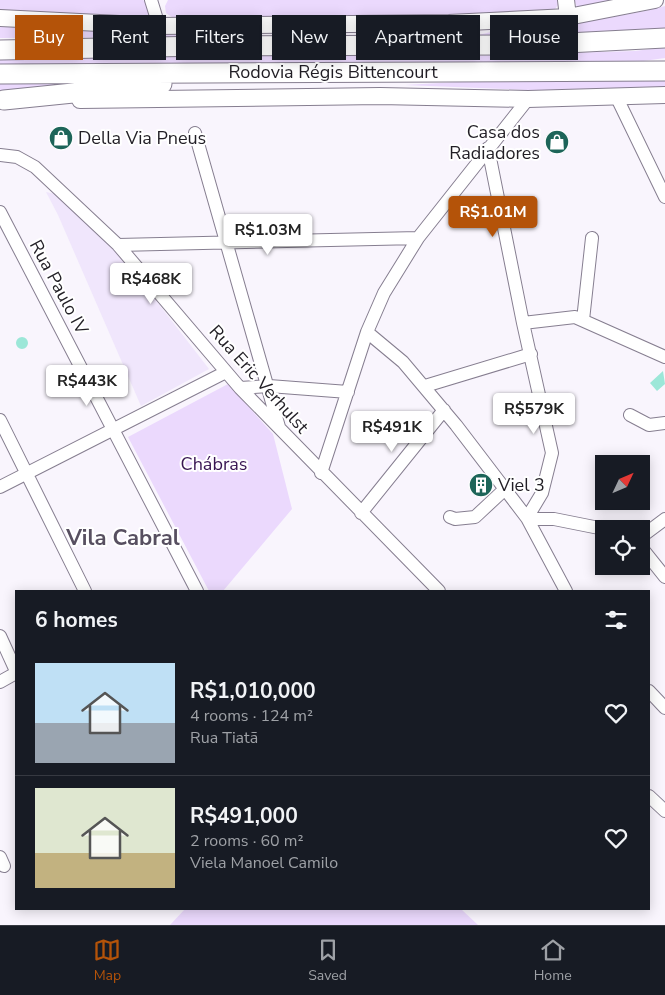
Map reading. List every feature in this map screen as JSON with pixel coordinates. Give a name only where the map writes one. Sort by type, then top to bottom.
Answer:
[{"type":"highway","name":"Rodovia Régis Bittencourt","points":[[0,50],[205,46],[528,46],[665,38]]},
{"type":"highway","name":"Rodovia Régis Bittencourt","points":[[0,74],[665,71]]},
{"type":"highway","points":[[2,100],[172,83],[335,79],[364,72]]},
{"type":"main road","points":[[566,0],[568,15]]},
{"type":"main road","points":[[578,15],[656,0]]},
{"type":"main road","points":[[0,18],[93,23]]},
{"type":"main road","points":[[166,26],[490,21]]},
{"type":"main road","points":[[2,100],[380,96],[528,99],[618,98],[665,95]]},
{"type":"street","points":[[151,0],[156,15]]},
{"type":"street","points":[[618,98],[665,197]]},
{"type":"street","points":[[321,473],[367,332],[378,305],[418,238],[528,99]]},
{"type":"street","points":[[195,133],[280,429]]},
{"type":"street","points":[[488,148],[552,453],[542,493],[527,519]]},
{"type":"street","name":"Rua Eric Verhulst","points":[[0,155],[17,157],[35,168],[118,245],[240,388],[321,473],[438,590]]},
{"type":"street","name":"Rua Paulo IV","points":[[0,212],[196,590]]},
{"type":"street","points":[[118,245],[418,238]]},
{"type":"street","points":[[583,320],[592,238]]},
{"type":"street","points":[[523,322],[570,317],[583,320],[665,357]]},
{"type":"street","points":[[367,332],[392,351],[425,386],[444,410],[527,519],[565,590]]},
{"type":"street","points":[[425,386],[530,354]]},
{"type":"street","points":[[0,487],[226,372]]},
{"type":"street","points":[[240,388],[269,386],[348,392]]},
{"type":"street","points":[[361,513],[444,410]]},
{"type":"street","points":[[630,414],[649,425],[665,423]]},
{"type":"street","points":[[0,420],[85,590]]},
{"type":"street","points":[[450,517],[455,519],[475,517],[505,490]]},
{"type":"street","points":[[527,519],[554,519],[595,527]]},
{"type":"street","points":[[650,531],[665,520]]},
{"type":"street","points":[[650,558],[665,576]]},
{"type":"street","points":[[0,636],[15,670]]},
{"type":"street","points":[[0,682],[15,673]]},
{"type":"street","points":[[650,797],[665,811]]},
{"type":"shaded area","points":[[46,192],[56,194],[123,258],[209,369],[141,406],[58,215]]},
{"type":"shaded area","points":[[20,337],[24,337],[28,343],[24,349],[20,349],[16,345],[16,341]]},
{"type":"shaded area","points":[[663,371],[665,384],[657,391],[650,383]]},
{"type":"green space","points":[[0,0],[143,0],[147,3],[149,15],[93,16],[0,12]]},
{"type":"green space","points":[[168,0],[557,0],[558,5],[552,13],[346,16],[272,15],[272,17],[262,18],[262,15],[176,15],[175,19],[166,13],[165,6]]},
{"type":"green space","points":[[574,0],[634,0],[577,7]]},
{"type":"green space","points":[[665,6],[665,28],[617,33],[578,34],[578,21],[640,12]]},
{"type":"green space","points":[[0,26],[15,27],[15,38],[0,38]]},
{"type":"green space","points":[[83,29],[93,29],[93,38],[83,38]]},
{"type":"green space","points":[[490,32],[490,37],[480,38],[480,35]]},
{"type":"green space","points":[[166,34],[176,35],[176,37],[166,37]]},
{"type":"green space","points":[[665,47],[665,58],[636,62],[440,66],[264,63],[0,67],[0,58],[15,58],[15,60],[83,60],[83,57],[93,57],[93,60],[166,60],[166,55],[176,55],[176,60],[262,60],[262,54],[265,54],[272,54],[272,60],[346,60],[346,55],[356,56],[356,60],[480,60],[480,56],[490,55],[490,60],[578,60],[578,53],[635,51]]},
{"type":"green space","points":[[665,78],[665,88],[574,92],[405,85],[457,82]]},
{"type":"green space","points":[[88,81],[51,91],[0,95],[0,84]]},
{"type":"green space","name":"Chábras","points":[[228,384],[273,434],[292,509],[224,590],[208,590],[128,437]]},
{"type":"green space","points":[[184,910],[462,910],[478,925],[170,925]]},
{"type":"place","name":"Della Via Pneus","points":[[61,138]]},
{"type":"place","name":"Casa dos Radiadores","points":[[557,142]]},
{"type":"place","name":"Viel 3","points":[[481,485]]},
{"type":"district","name":"Vila Cabral","points":[[123,537]]}]
